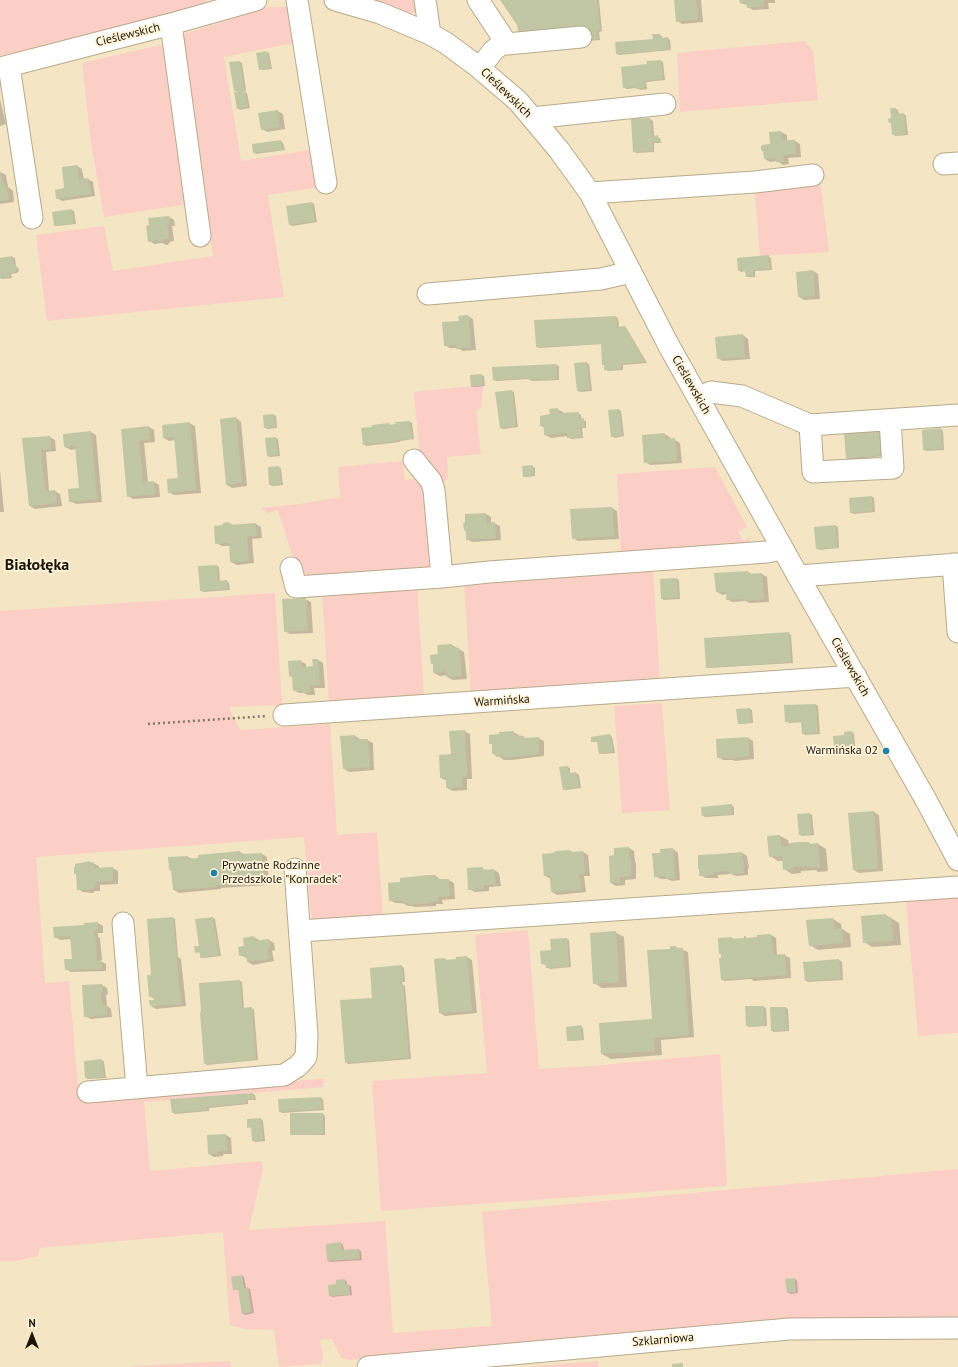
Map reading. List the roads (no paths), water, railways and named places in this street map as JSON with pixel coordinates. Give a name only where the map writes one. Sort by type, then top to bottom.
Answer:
[{"type":"street","name":"Cieślewskich","points":[[4,67],[171,24],[256,0]]},
{"type":"street","points":[[297,0],[326,183]]},
{"type":"street","name":"Cieślewskich","points":[[335,0],[380,13],[430,34],[446,43],[480,68],[518,102],[559,150],[590,193],[669,346],[926,800],[958,860]]},
{"type":"street","points":[[425,0],[430,34]]},
{"type":"street","points":[[478,0],[507,44],[581,37]]},
{"type":"street","points":[[171,24],[200,236]]},
{"type":"street","points":[[480,68],[493,52],[505,41]]},
{"type":"street","points":[[4,67],[32,218]]},
{"type":"street","points":[[532,118],[665,104]]},
{"type":"street","points":[[590,193],[755,182],[812,175]]},
{"type":"street","points":[[428,294],[601,279],[631,272]]},
{"type":"street","points":[[698,398],[711,392],[742,396],[810,425],[958,415]]},
{"type":"street","points":[[810,425],[813,472],[893,468],[890,420]]},
{"type":"street","points":[[414,460],[431,481],[434,490],[442,577]]},
{"type":"street","points":[[291,568],[296,586],[442,577],[489,572],[767,552],[782,548]]},
{"type":"street","points":[[798,576],[956,564],[958,632]]},
{"type":"street","name":"Warmińska","points":[[284,715],[856,676]]},
{"type":"street","points":[[88,1092],[284,1075],[298,1066],[306,1056],[307,1035],[295,869]]},
{"type":"street","points":[[300,931],[958,887]]},
{"type":"street","points":[[123,923],[137,1088]]},
{"type":"street","name":"Szklarniowa","points":[[368,1367],[789,1329],[958,1328]]},
{"type":"place","name":"Warmińska 02","points":[[886,751]]},
{"type":"place","name":"Prywatne Rodzinne Przedszkole \"Konradek\"","points":[[214,873]]},
{"type":"district","name":"Białołęka","points":[[37,565]]}]
